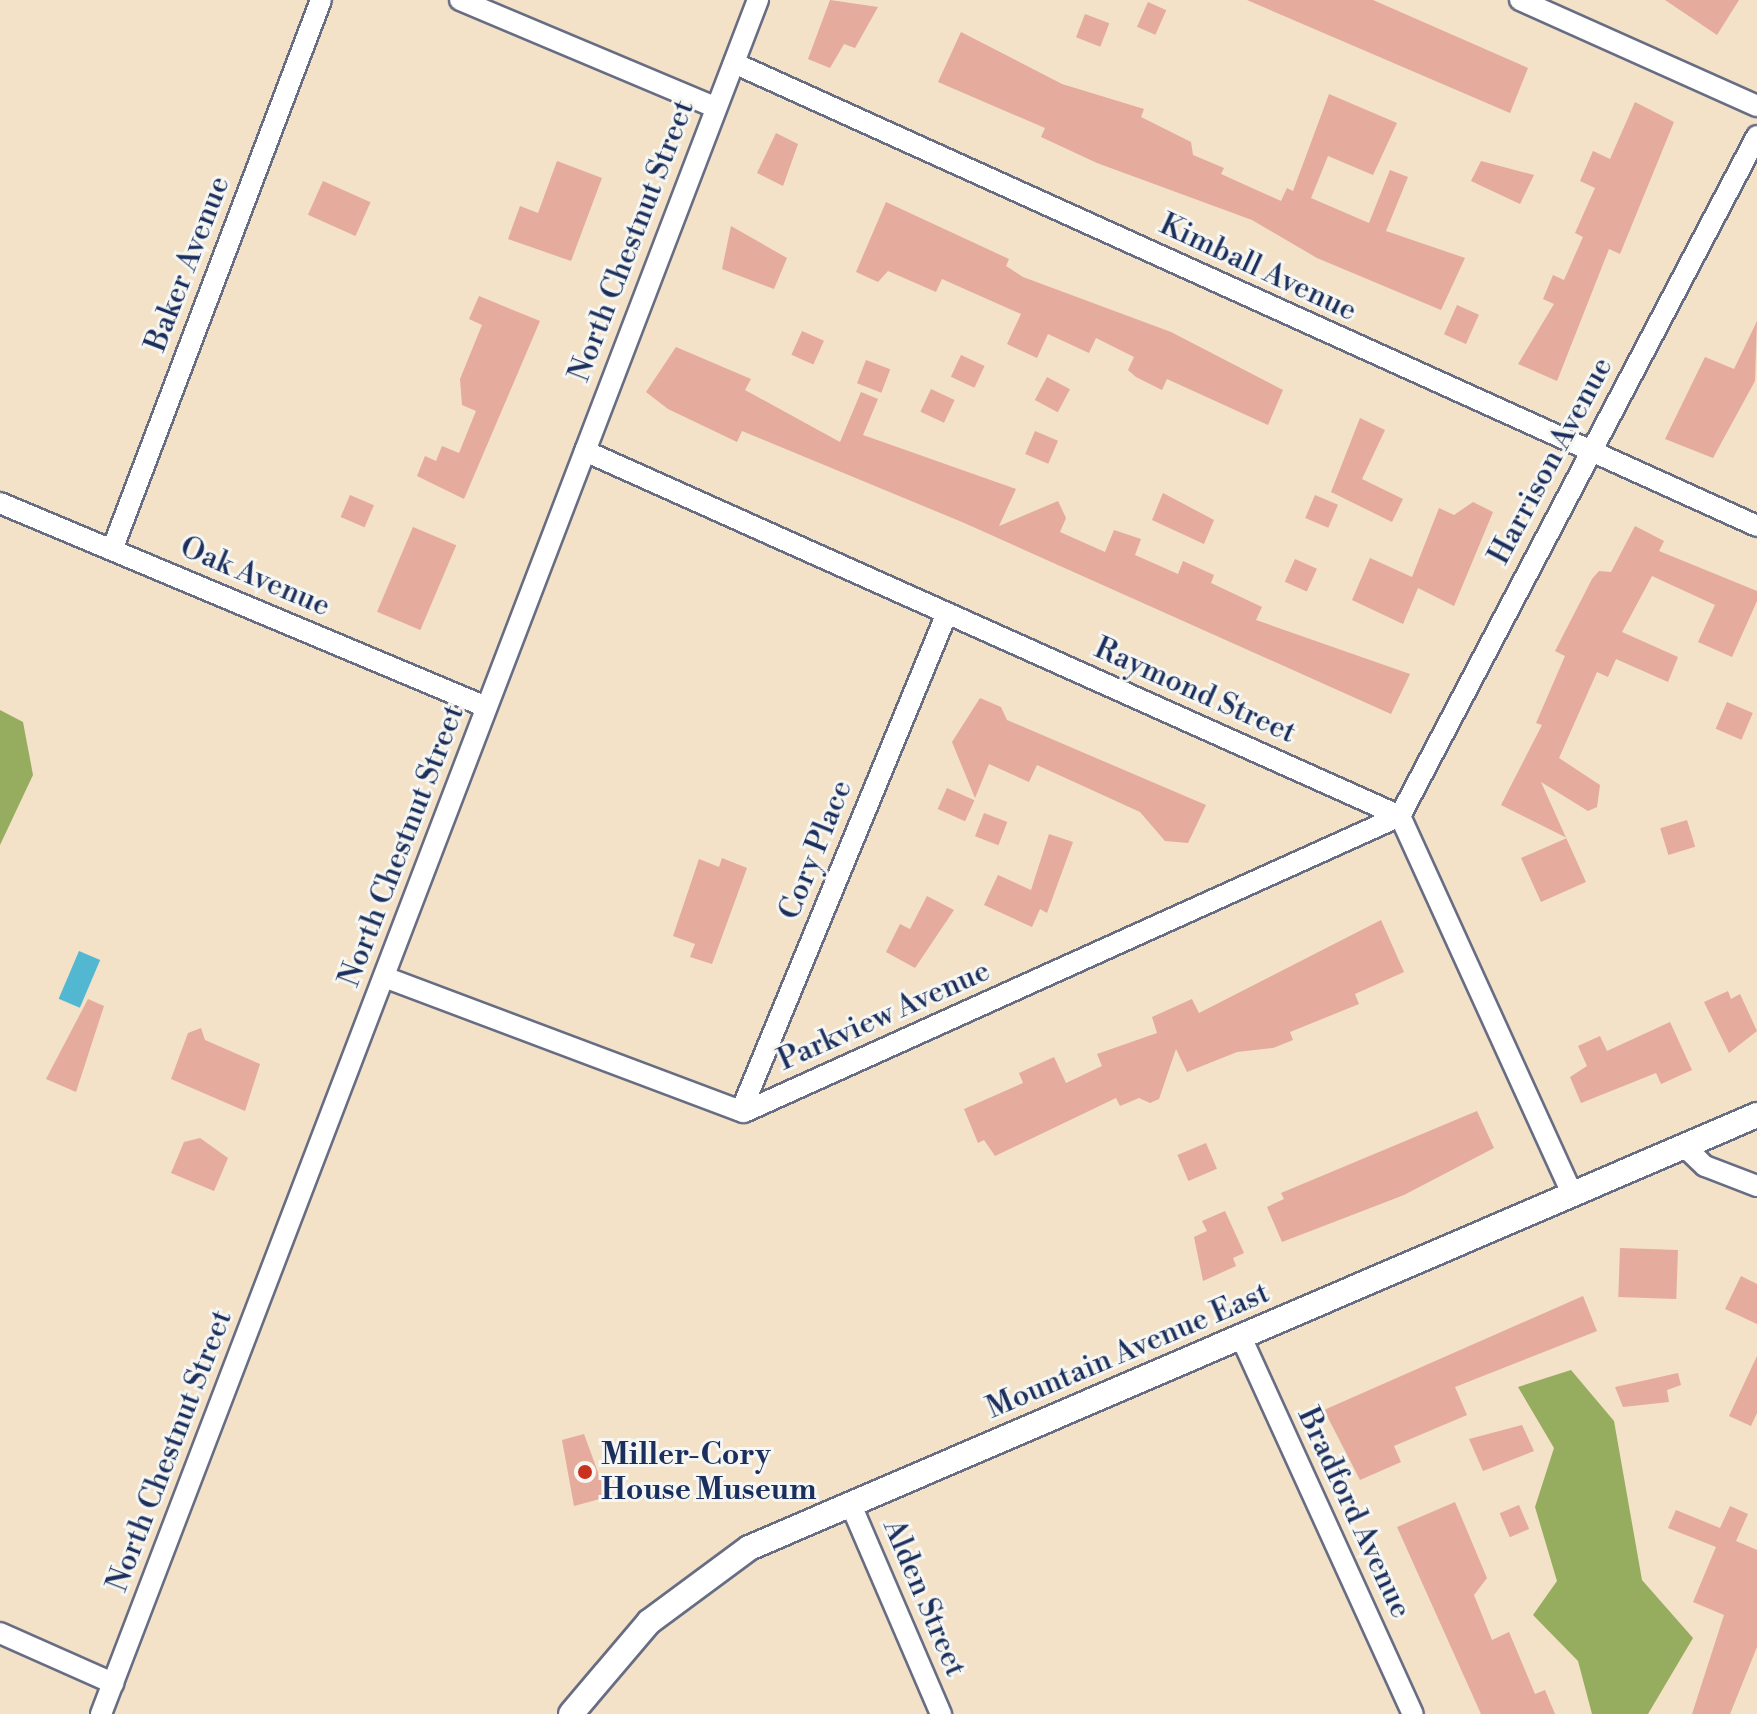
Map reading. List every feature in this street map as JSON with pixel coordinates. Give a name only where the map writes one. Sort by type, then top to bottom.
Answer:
[{"type":"street","name":"Baker Avenue","points":[[112,550],[321,0]]},
{"type":"street","points":[[460,0],[715,107]]},
{"type":"street","name":"North Chestnut Street","points":[[101,1714],[758,0]]},
{"type":"street","points":[[1520,0],[1757,106]]},
{"type":"street","name":"Kimball Avenue","points":[[734,63],[1757,526]]},
{"type":"street","name":"Harrison Avenue","points":[[1400,816],[1588,452],[1757,136]]},
{"type":"street","name":"Raymond Street","points":[[585,451],[1400,816]]},
{"type":"street","name":"Oak Avenue","points":[[0,503],[486,707]]},
{"type":"street","name":"Cory Place","points":[[741,1111],[947,613]]},
{"type":"street","points":[[1400,816],[1573,1195]]},
{"type":"street","name":"Parkview Avenue","points":[[741,1111],[1400,816]]},
{"type":"street","points":[[384,977],[741,1111]]},
{"type":"street","name":"Mountain Avenue East","points":[[571,1714],[649,1622],[697,1580],[749,1548],[1757,1115]]},
{"type":"street","points":[[1684,1146],[1705,1166],[1757,1186]]},
{"type":"street","name":"Bradford Avenue","points":[[1241,1337],[1413,1714]]},
{"type":"street","name":"Alden Street","points":[[851,1505],[941,1714]]},
{"type":"street","points":[[0,1633],[113,1683]]},
{"type":"green space","points":[[0,710],[23,722],[33,775],[0,845]]},
{"type":"green space","points":[[1571,1370],[1614,1421],[1642,1580],[1693,1638],[1648,1714],[1592,1714],[1578,1661],[1533,1615],[1557,1581],[1535,1507],[1554,1448],[1518,1387]]},
{"type":"water","points":[[79,951],[100,960],[80,1008],[59,999]]},
{"type":"building","points":[[830,0],[878,7],[855,48],[844,44],[830,68],[808,59]]},
{"type":"building","points":[[1247,0],[1373,0],[1528,68],[1510,113]]},
{"type":"building","points":[[1665,0],[1739,0],[1717,35]]},
{"type":"building","points":[[1148,2],[1166,10],[1155,35],[1137,27]]},
{"type":"building","points":[[1085,14],[1109,23],[1100,47],[1076,37]]},
{"type":"building","points":[[961,32],[1062,84],[1144,109],[1141,117],[1191,142],[1193,155],[1224,168],[1221,174],[1281,201],[1287,188],[1293,191],[1329,94],[1397,123],[1373,175],[1328,156],[1311,198],[1369,223],[1390,170],[1408,177],[1386,231],[1465,258],[1441,310],[1317,258],[1252,220],[1097,163],[1041,137],[1045,128],[938,82]]},
{"type":"building","points":[[1635,102],[1674,122],[1620,254],[1609,249],[1557,381],[1518,364],[1554,304],[1543,299],[1553,275],[1564,280],[1583,237],[1575,233],[1595,188],[1580,181],[1593,151],[1610,159]]},
{"type":"building","points":[[776,133],[798,144],[783,186],[757,173]]},
{"type":"building","points":[[557,161],[602,178],[571,261],[508,239],[520,206],[538,213]]},
{"type":"building","points":[[1481,161],[1534,175],[1520,204],[1471,181]]},
{"type":"building","points":[[323,181],[371,202],[355,236],[308,215]]},
{"type":"building","points":[[886,202],[1009,259],[1006,266],[1023,277],[1171,332],[1283,390],[1268,425],[1167,379],[1162,390],[1136,377],[1128,370],[1134,357],[1096,338],[1089,353],[1048,334],[1037,358],[1007,344],[1021,314],[942,279],[936,292],[888,271],[878,282],[856,272]]},
{"type":"building","points":[[731,226],[787,258],[774,289],[722,269]]},
{"type":"building","points":[[479,296],[540,321],[464,499],[417,476],[425,456],[436,461],[442,446],[459,453],[476,411],[462,405],[460,379],[482,325],[469,319]]},
{"type":"building","points":[[1457,305],[1479,315],[1466,344],[1444,334]]},
{"type":"building","points":[[1757,321],[1755,381],[1713,458],[1665,439],[1705,357],[1734,369]]},
{"type":"building","points":[[802,331],[824,341],[813,365],[791,355]]},
{"type":"building","points":[[676,347],[751,379],[745,390],[840,442],[861,392],[878,399],[863,435],[1016,489],[999,526],[1058,501],[1066,518],[1060,532],[1105,552],[1114,530],[1141,539],[1135,555],[1178,574],[1183,561],[1214,575],[1211,583],[1262,607],[1256,620],[1410,674],[1391,714],[962,522],[742,431],[737,442],[668,409],[646,392]]},
{"type":"building","points":[[961,355],[985,366],[974,388],[951,377]]},
{"type":"building","points":[[866,360],[890,369],[881,393],[857,383]]},
{"type":"building","points":[[1047,377],[1070,389],[1058,412],[1035,400]]},
{"type":"building","points":[[931,389],[955,400],[944,423],[920,412]]},
{"type":"building","points":[[1360,418],[1385,430],[1362,479],[1403,499],[1392,522],[1331,492]]},
{"type":"building","points":[[1035,431],[1058,441],[1048,464],[1025,454]]},
{"type":"building","points":[[1163,493],[1214,520],[1204,544],[1152,520]]},
{"type":"building","points":[[350,495],[374,505],[365,527],[341,517]]},
{"type":"building","points":[[1315,495],[1338,505],[1328,528],[1305,518]]},
{"type":"building","points":[[1473,502],[1493,512],[1454,606],[1418,588],[1403,624],[1352,600],[1370,558],[1412,577],[1439,508],[1454,515]]},
{"type":"building","points":[[1635,526],[1664,541],[1659,551],[1757,591],[1757,601],[1732,657],[1698,642],[1715,605],[1652,576],[1622,632],[1678,657],[1668,682],[1616,659],[1608,677],[1597,672],[1559,758],[1600,785],[1597,807],[1588,811],[1541,782],[1566,837],[1501,805],[1542,725],[1536,723],[1565,656],[1555,651],[1592,579],[1599,571],[1611,572]]},
{"type":"building","points":[[413,527],[456,545],[420,630],[377,612]]},
{"type":"building","points":[[1295,559],[1317,569],[1307,592],[1285,582]]},
{"type":"building","points":[[980,698],[1001,707],[1007,720],[1206,805],[1188,843],[1165,841],[1140,812],[1037,765],[1029,782],[989,764],[975,798],[952,742]]},
{"type":"building","points":[[1727,702],[1753,713],[1741,740],[1716,729]]},
{"type":"building","points":[[947,788],[974,800],[965,821],[938,809]]},
{"type":"building","points":[[984,813],[1007,822],[998,845],[975,836]]},
{"type":"building","points":[[1687,820],[1695,847],[1668,855],[1660,828]]},
{"type":"building","points":[[1049,834],[1073,842],[1047,913],[1040,909],[1032,927],[984,905],[998,875],[1031,890]]},
{"type":"building","points":[[1566,838],[1586,882],[1541,902],[1521,858]]},
{"type":"building","points":[[722,858],[747,868],[712,964],[690,957],[695,944],[673,936],[699,859],[719,867]]},
{"type":"building","points":[[927,896],[954,910],[915,968],[886,952],[900,924],[910,929]]},
{"type":"building","points":[[1381,920],[1404,972],[1355,994],[1359,1004],[1290,1032],[1293,1040],[1273,1048],[1237,1052],[1187,1072],[1176,1049],[1159,1099],[1150,1103],[1139,1098],[1120,1106],[1116,1098],[995,1156],[984,1140],[978,1143],[964,1109],[1023,1083],[1019,1073],[1054,1057],[1066,1083],[1102,1066],[1097,1054],[1157,1033],[1152,1017],[1192,999],[1199,1013]]},
{"type":"building","points":[[1728,991],[1731,999],[1740,994],[1757,1031],[1729,1053],[1704,1002]]},
{"type":"building","points":[[88,999],[104,1006],[76,1092],[46,1079]]},
{"type":"building","points":[[1670,1022],[1692,1070],[1661,1084],[1656,1073],[1581,1103],[1570,1077],[1587,1066],[1578,1046],[1600,1036],[1607,1051]]},
{"type":"building","points":[[201,1028],[205,1040],[260,1064],[245,1111],[171,1079],[188,1033]]},
{"type":"building","points":[[1477,1111],[1494,1148],[1404,1195],[1282,1242],[1267,1207],[1284,1199],[1281,1193]]},
{"type":"building","points":[[200,1138],[228,1158],[214,1191],[171,1173],[184,1142]]},
{"type":"building","points":[[1206,1143],[1217,1169],[1188,1181],[1177,1155]]},
{"type":"building","points":[[1225,1211],[1244,1253],[1233,1258],[1236,1266],[1203,1281],[1194,1237],[1207,1231],[1202,1221]]},
{"type":"building","points":[[1620,1248],[1678,1250],[1676,1299],[1618,1297]]},
{"type":"building","points":[[1741,1276],[1757,1284],[1757,1324],[1725,1309]]},
{"type":"building","points":[[1583,1296],[1597,1331],[1455,1387],[1467,1415],[1394,1446],[1401,1462],[1360,1480],[1324,1410]]},
{"type":"building","points":[[1757,1356],[1757,1413],[1751,1426],[1729,1416]]},
{"type":"building","points":[[1678,1373],[1681,1385],[1667,1390],[1669,1402],[1623,1407],[1615,1387]]},
{"type":"building","points":[[1522,1425],[1534,1451],[1483,1471],[1469,1439]]},
{"type":"building","name":"Miller-Cory House Museum","points":[[584,1434],[607,1497],[574,1506],[562,1440]]},
{"type":"building","points":[[1455,1502],[1487,1578],[1474,1595],[1492,1640],[1509,1632],[1535,1694],[1545,1690],[1555,1714],[1481,1714],[1397,1527]]},
{"type":"building","points":[[1519,1505],[1529,1529],[1510,1537],[1500,1513]]},
{"type":"building","points":[[1730,1506],[1748,1514],[1736,1541],[1757,1550],[1757,1647],[1730,1714],[1692,1714],[1724,1615],[1693,1602],[1716,1547],[1668,1528],[1676,1510],[1720,1528]]},
{"type":"place","name":"Miller-Cory House Museum","points":[[585,1472]]}]
